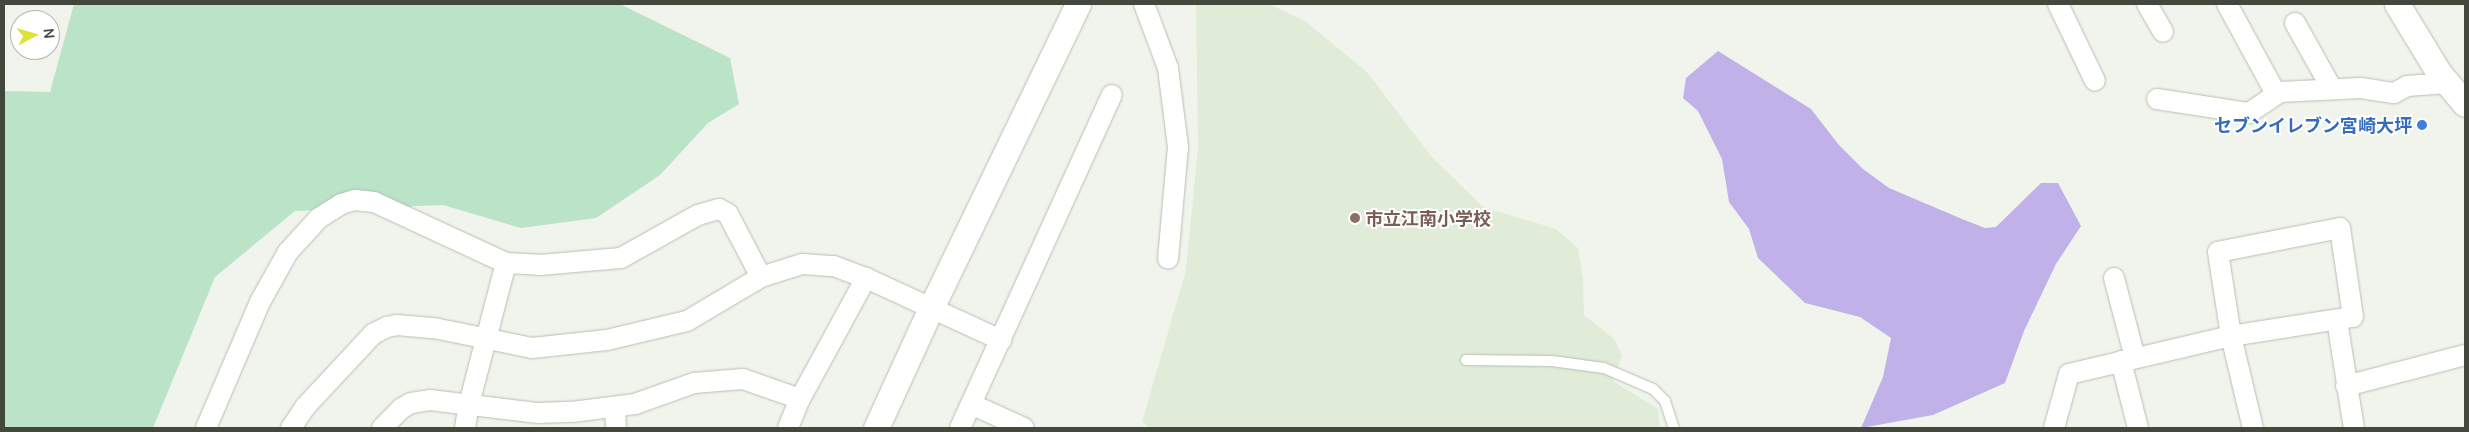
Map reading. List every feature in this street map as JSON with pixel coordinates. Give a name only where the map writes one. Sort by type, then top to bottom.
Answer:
[{"type":"street","points":[[876,428],[931,308],[1078,4]]},
{"type":"street","points":[[1144,4],[1168,68],[1178,147],[1168,259]]},
{"type":"street","points":[[2058,4],[2095,81]]},
{"type":"street","points":[[2147,4],[2162,32]]},
{"type":"street","points":[[2227,4],[2276,94]]},
{"type":"street","points":[[2397,4],[2448,83],[2465,104]]},
{"type":"street","points":[[2295,23],[2332,89]]},
{"type":"street","points":[[2157,99],[2249,113],[2280,92],[2361,88],[2394,93],[2407,86],[2448,83]]},
{"type":"street","points":[[960,428],[1112,95]]},
{"type":"street","points":[[206,428],[260,302],[288,252],[318,218],[340,204],[355,200],[374,202],[506,263],[540,265],[621,258],[698,215],[719,209],[728,214],[761,277]]},
{"type":"street","points":[[2054,428],[2069,374],[2231,336],[2354,317],[2340,228],[2218,252],[2231,336],[2253,428]]},
{"type":"street","points":[[465,428],[469,404],[506,263]]},
{"type":"street","points":[[291,428],[305,407],[373,334],[387,327],[397,325],[417,326],[532,348],[607,340],[687,321],[761,277],[802,264],[834,266],[866,278],[1001,340]]},
{"type":"street","points":[[788,428],[800,398],[866,278]]},
{"type":"street","points":[[2114,278],[2138,428]]},
{"type":"street","points":[[2337,320],[2354,428]]},
{"type":"street","points":[[2346,386],[2465,355]]},
{"type":"street","points":[[382,428],[402,408],[411,403],[430,400],[538,413],[615,408],[635,404],[694,382],[743,379],[800,398]]},
{"type":"street","points":[[970,404],[1022,428]]},
{"type":"street","points":[[615,408],[616,428]]},
{"type":"lane","points":[[1466,360],[1552,362],[1604,368],[1653,389],[1665,401],[1674,428]]},
{"type":"shaded area","name":"市立江南小学校","points":[[1196,4],[1269,4],[1305,21],[1367,72],[1431,156],[1483,207],[1556,229],[1578,248],[1583,280],[1584,315],[1614,339],[1622,355],[1613,381],[1658,409],[1660,428],[1150,428],[1142,422],[1186,270],[1198,148]]},
{"type":"shaded area","points":[[1718,51],[1811,109],[1839,145],[1863,169],[1889,188],[1985,228],[1996,227],[2041,183],[2058,183],[2081,226],[2056,264],[2024,331],[2005,383],[1933,415],[1861,428],[1883,377],[1891,338],[1860,317],[1805,303],[1758,258],[1749,229],[1729,202],[1722,159],[1698,111],[1683,98],[1686,78]]},
{"type":"green space","points":[[74,4],[620,4],[730,58],[739,104],[708,123],[660,175],[596,218],[521,228],[443,205],[295,211],[215,277],[153,428],[4,428],[4,91],[50,92]]},
{"type":"place","name":"セブンイレブン宮崎大坪","points":[[2422,125]]},
{"type":"place","name":"市立江南小学校","points":[[1355,218]]}]
